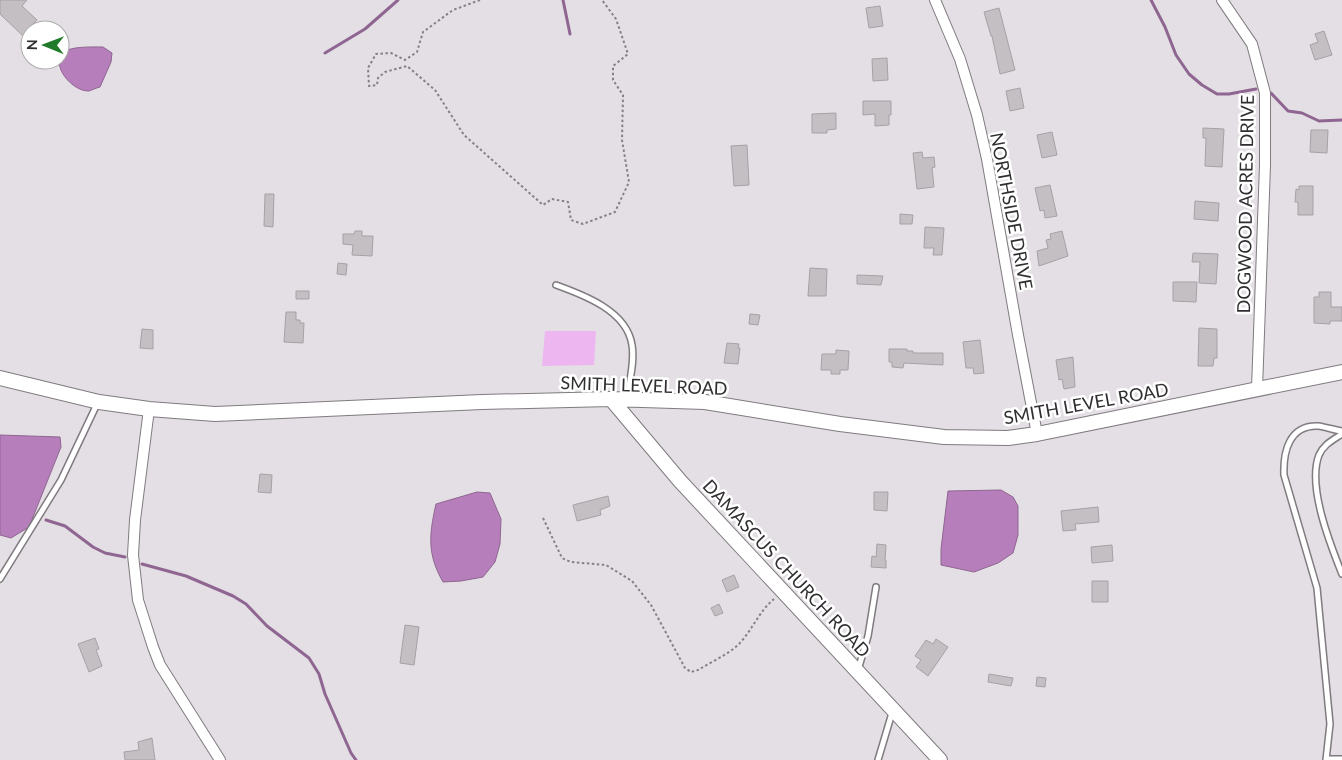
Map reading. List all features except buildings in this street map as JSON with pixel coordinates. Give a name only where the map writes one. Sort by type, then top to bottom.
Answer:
[{"type":"main road","name":"SMITH LEVEL ROAD","points":[[0,378],[99,402],[149,409],[224,414],[482,402],[611,399],[705,402],[840,424],[944,437],[1008,438],[1037,434],[1342,372]]},
{"type":"main road","name":"DAMASCUS CHURCH ROAD","points":[[611,399],[680,481],[940,760]]},
{"type":"street","name":"NORTHSIDE DRIVE","points":[[935,0],[960,59],[987,159],[1037,434]]},
{"type":"street","name":"DOGWOOD ACRES DRIVE","points":[[1222,0],[1252,44],[1265,93],[1265,165],[1258,389]]},
{"type":"street","points":[[149,409],[135,520],[133,555],[138,600],[160,665],[220,760]]},
{"type":"lane","points":[[556,285],[606,309],[625,327],[630,336],[633,351],[627,400]]},
{"type":"lane","points":[[0,579],[61,480],[99,402]]},
{"type":"lane","points":[[1342,433],[1317,426],[1302,429],[1291,438],[1283,459],[1284,475],[1317,588],[1330,724],[1326,759],[1342,759]]},
{"type":"lane","points":[[1342,433],[1328,442],[1320,454],[1315,473],[1318,497],[1325,524],[1342,574]]},
{"type":"lane","points":[[858,671],[868,636],[876,587]]},
{"type":"lane","points":[[878,760],[893,709]]},
{"type":"path","points":[[480,0],[453,10],[423,32],[417,52],[405,60],[391,53],[376,54],[368,68],[369,86],[377,85],[378,78],[385,72],[407,66],[435,90],[464,135],[543,205],[552,199],[568,202],[571,220],[583,224],[614,212],[629,182],[622,140],[623,95],[613,80],[613,66],[628,54],[616,19],[602,0]]},
{"type":"path","points":[[543,518],[562,558],[571,562],[606,565],[632,581],[651,605],[685,668],[691,672],[698,670],[736,646],[752,629],[765,606],[783,591]]},
{"type":"shaded area","points":[[103,47],[112,53],[111,62],[100,87],[89,91],[70,83],[61,70],[70,70],[70,49]]},
{"type":"shaded area","points":[[545,331],[596,331],[594,365],[542,366]]},
{"type":"shaded area","points":[[0,435],[60,437],[61,447],[29,527],[11,538],[0,535]]},
{"type":"shaded area","points":[[1001,490],[1013,497],[1018,506],[1018,535],[1013,553],[998,563],[974,572],[941,565],[941,549],[948,491]]},
{"type":"shaded area","points":[[477,492],[490,493],[501,519],[500,544],[495,562],[483,577],[443,582],[434,562],[431,544],[436,504]]},
{"type":"waterway","points":[[325,53],[365,29],[398,0]]},
{"type":"waterway","points":[[563,0],[570,34]]},
{"type":"waterway","points":[[1151,0],[1165,27],[1176,55],[1189,74],[1217,94],[1229,94],[1256,89]]},
{"type":"waterway","points":[[1271,93],[1288,111],[1302,113],[1319,121],[1342,120]]},
{"type":"waterway","points":[[46,520],[65,526],[93,547],[105,553],[125,557]]},
{"type":"waterway","points":[[142,564],[186,576],[233,596],[246,604],[267,626],[309,658],[319,674],[325,694],[351,753],[356,760]]}]
